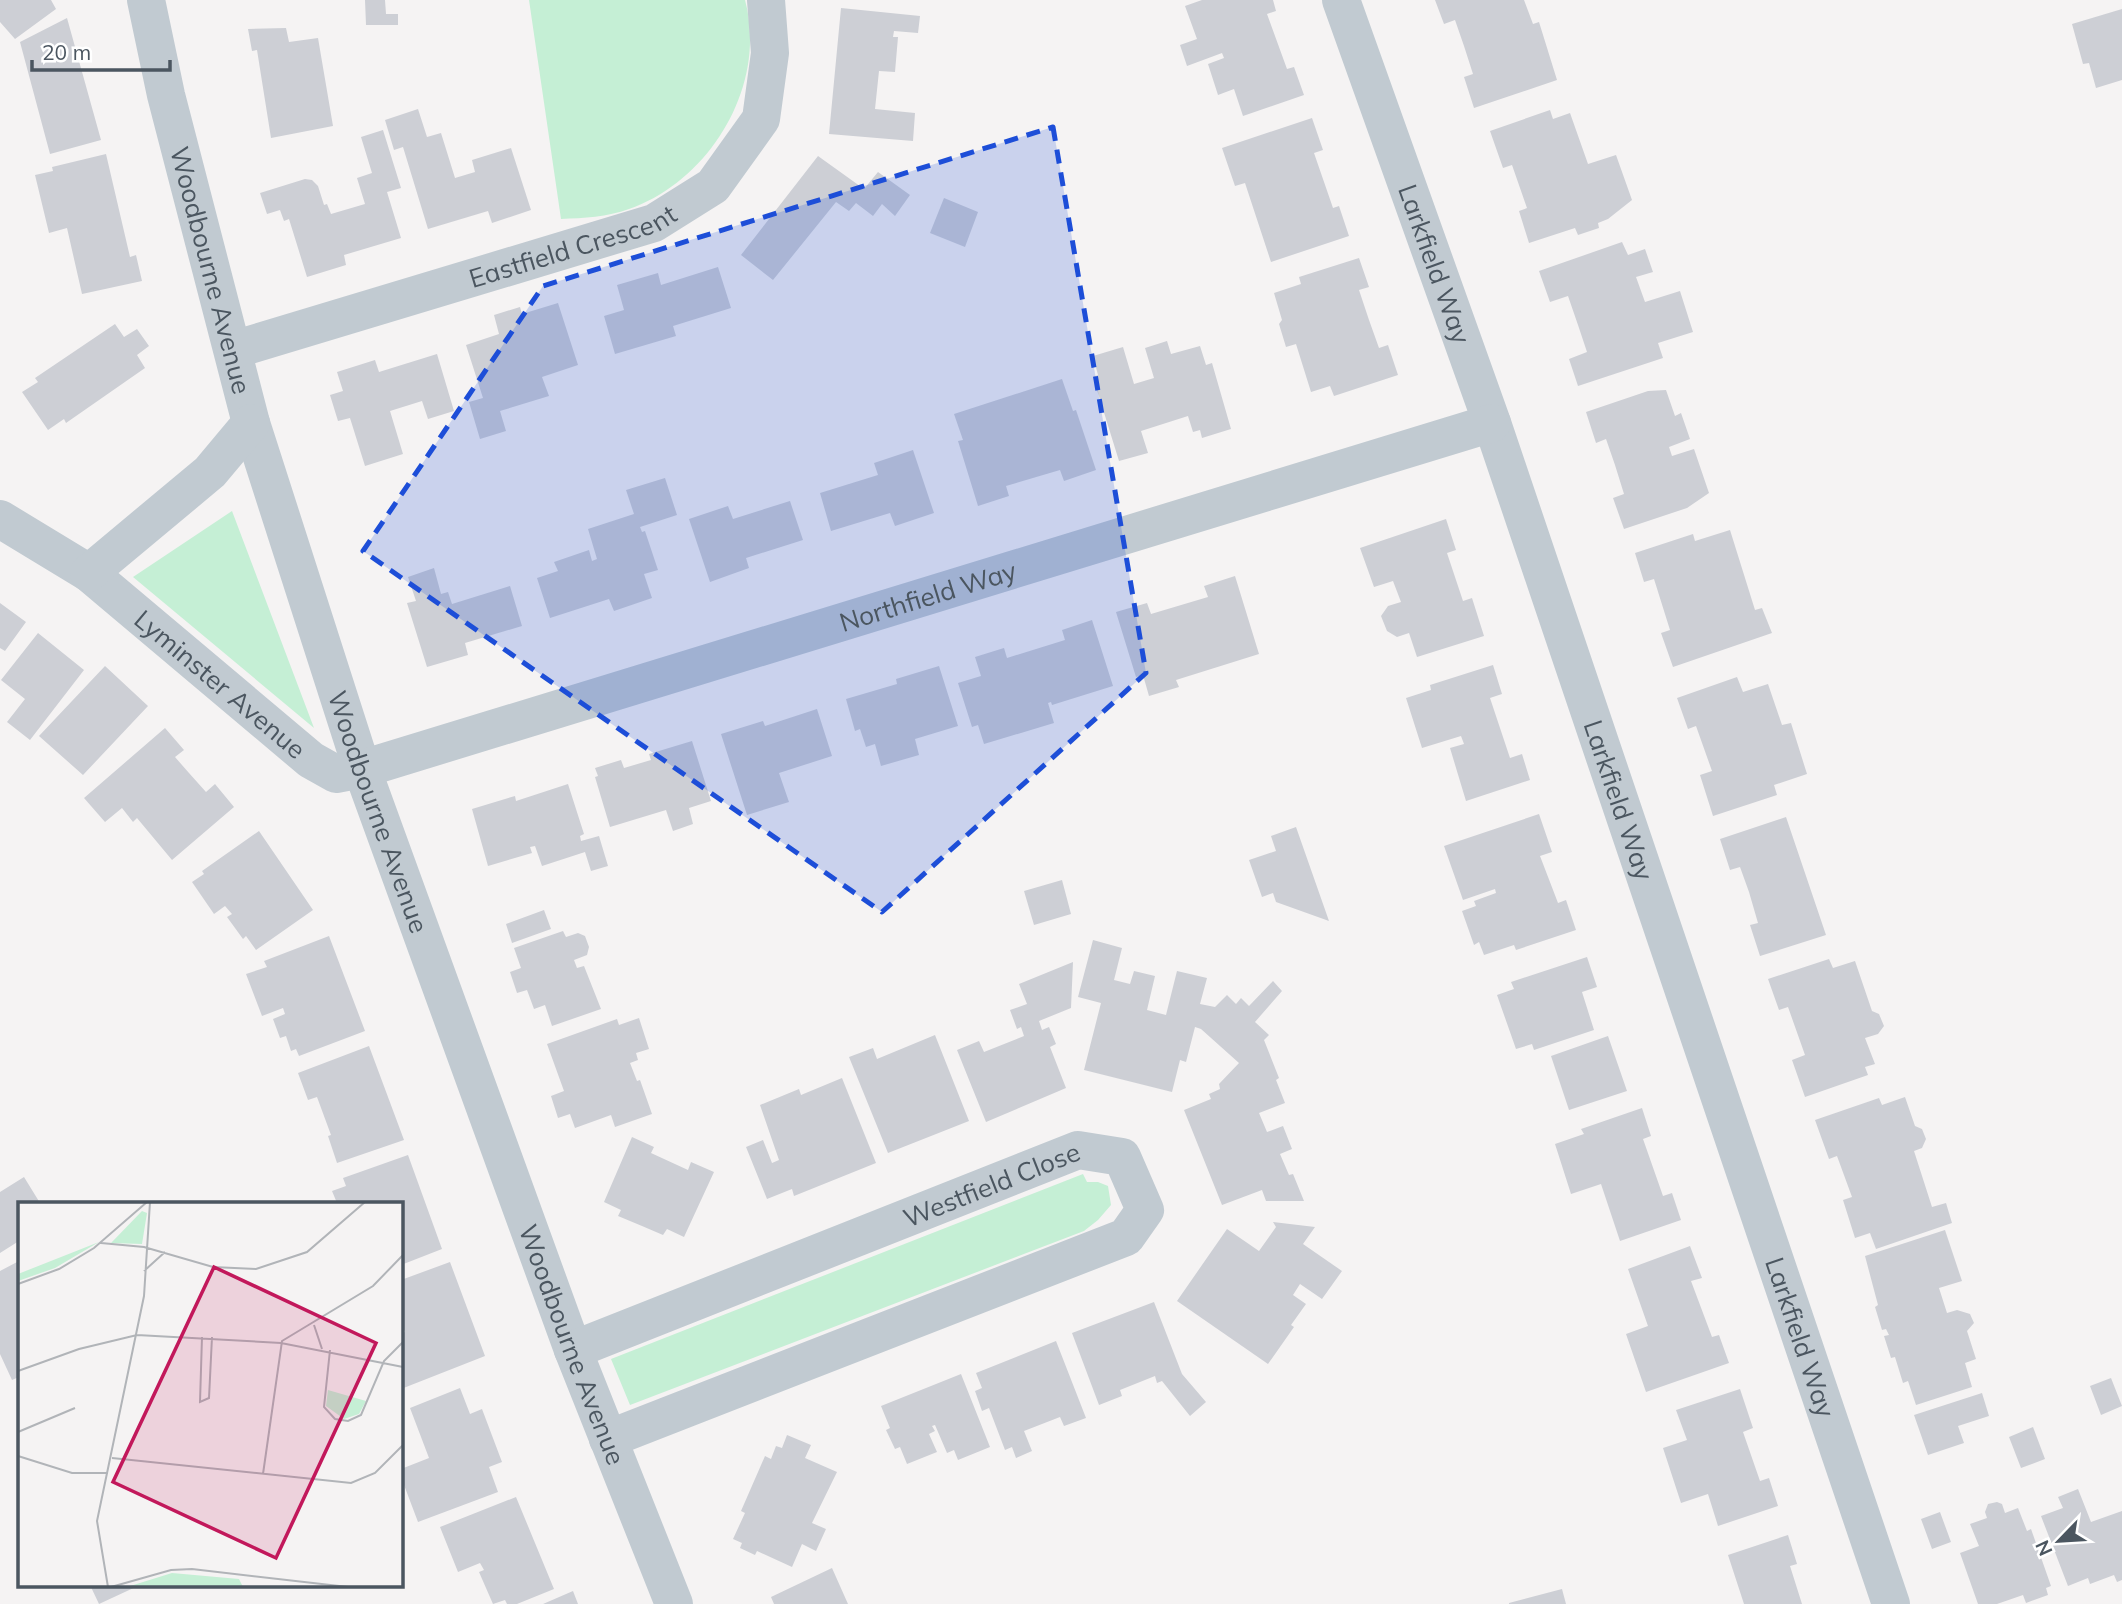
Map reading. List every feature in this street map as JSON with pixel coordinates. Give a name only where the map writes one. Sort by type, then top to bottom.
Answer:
[{"type":"street","name":"Woodbourne Avenue","points":[[146,0],[166,95],[251,423],[362,769],[573,1350],[674,1604]]},
{"type":"street","name":"Eastfield Crescent","points":[[233,351],[654,223],[713,186],[761,119],[770,53],[766,0]]},
{"type":"street","name":"Larkfield Way","points":[[1341,0],[1492,423],[1891,1604]]},
{"type":"street","points":[[89,573],[211,471],[251,423]]},
{"type":"street","name":"Northfield Way","points":[[362,769],[1492,423]]},
{"type":"street","name":"Lyminster Avenue","points":[[0,519],[89,573],[311,760],[336,774],[362,769]]},
{"type":"street","name":"Westfield Close","points":[[573,1350],[1078,1150],[1122,1157],[1145,1210],[1126,1237],[608,1439]]},
{"type":"highlighted area","points":[[1053,127],[1146,673],[882,912],[363,551],[543,286]]},
{"type":"green space","points":[[529,0],[745,0],[750,32],[748,65],[740,96],[726,126],[707,153],[685,176],[658,195],[621,212],[561,219]]},
{"type":"green space","points":[[232,511],[314,728],[133,577]]},
{"type":"green space","points":[[1083,1174],[1087,1182],[1108,1186],[1111,1205],[1084,1231],[630,1405],[611,1359]]},
{"type":"building","points":[[0,0],[51,0],[56,9],[15,39],[0,22]]},
{"type":"building","points":[[365,0],[385,0],[386,14],[398,14],[398,25],[366,25]]},
{"type":"building","points":[[1202,0],[1273,0],[1276,11],[1267,14],[1287,69],[1294,67],[1304,95],[1243,116],[1234,89],[1218,95],[1208,64],[1224,58],[1222,53],[1187,66],[1180,45],[1197,39],[1185,6]]},
{"type":"building","points":[[1435,0],[1524,0],[1533,24],[1539,22],[1557,80],[1474,108],[1464,77],[1473,74],[1455,20],[1444,24]]},
{"type":"building","points":[[841,8],[920,16],[918,33],[894,31],[893,37],[898,37],[895,72],[879,71],[875,109],[915,113],[913,141],[829,134]]},
{"type":"building","points":[[2122,9],[2122,80],[2096,88],[2089,63],[2083,64],[2072,24]]},
{"type":"building","points":[[67,18],[101,140],[50,154],[20,42]]},
{"type":"building","points":[[286,28],[289,42],[318,38],[333,126],[271,138],[257,50],[252,51],[248,29]]},
{"type":"building","points":[[418,109],[427,137],[441,133],[455,178],[475,172],[472,160],[511,148],[531,210],[492,223],[488,211],[428,229],[403,147],[394,150],[385,120]]},
{"type":"building","points":[[1550,110],[1553,119],[1570,113],[1588,164],[1616,155],[1632,200],[1608,219],[1598,223],[1599,228],[1578,235],[1575,228],[1529,243],[1519,211],[1527,208],[1512,165],[1503,168],[1490,131]]},
{"type":"building","points":[[1312,118],[1323,150],[1314,153],[1333,208],[1339,206],[1349,236],[1271,262],[1245,183],[1235,186],[1222,148]]},
{"type":"building","points":[[383,130],[401,188],[387,192],[401,238],[344,255],[346,265],[307,277],[289,219],[284,221],[280,210],[267,214],[260,193],[305,179],[312,180],[318,186],[324,205],[327,204],[331,214],[365,204],[357,178],[372,173],[361,137]]},
{"type":"building","points":[[106,154],[130,257],[136,255],[142,281],[82,294],[67,228],[49,233],[35,175],[53,171],[52,167]]},
{"type":"building","points":[[818,156],[864,189],[878,172],[910,195],[895,216],[882,204],[873,216],[856,203],[849,211],[836,202],[773,280],[741,255]]},
{"type":"building","points":[[944,198],[978,212],[965,247],[930,233]]},
{"type":"building","points":[[1622,242],[1628,255],[1645,249],[1653,272],[1636,277],[1645,302],[1680,291],[1693,332],[1658,343],[1663,358],[1578,386],[1569,359],[1587,352],[1578,325],[1568,296],[1550,302],[1539,271]]},
{"type":"building","points":[[1359,258],[1369,287],[1359,290],[1379,348],[1388,345],[1398,375],[1334,396],[1330,386],[1311,392],[1296,344],[1286,347],[1274,293],[1301,284],[1299,277]]},
{"type":"building","points":[[718,267],[731,308],[673,326],[676,336],[615,354],[604,316],[624,310],[617,285],[658,273],[661,285]]},
{"type":"building","points":[[558,303],[578,365],[542,377],[549,396],[500,411],[506,431],[480,439],[469,402],[483,398],[466,345],[499,334],[494,315],[520,307],[522,314]]},
{"type":"building","points":[[115,324],[124,337],[137,329],[149,346],[137,355],[145,368],[66,423],[64,419],[48,430],[22,392],[38,382],[35,378]]},
{"type":"building","points":[[1167,341],[1171,354],[1200,346],[1206,365],[1212,363],[1231,429],[1202,438],[1200,430],[1193,432],[1188,416],[1141,431],[1148,453],[1119,461],[1093,377],[1098,375],[1093,356],[1123,347],[1134,384],[1154,378],[1145,348]]},
{"type":"building","points":[[437,354],[454,411],[428,419],[422,401],[390,411],[403,454],[365,466],[350,418],[338,421],[330,395],[343,391],[337,372],[375,360],[379,372]]},
{"type":"building","points":[[1062,379],[1073,411],[1076,410],[1096,470],[1064,481],[1060,470],[1006,486],[1009,496],[978,506],[958,441],[963,440],[954,414]]},
{"type":"building","points":[[1666,390],[1675,416],[1681,413],[1690,439],[1669,447],[1672,456],[1694,449],[1709,493],[1687,508],[1624,529],[1613,498],[1624,494],[1615,465],[1606,439],[1596,443],[1586,412],[1648,391]]},
{"type":"building","points":[[913,450],[934,513],[895,526],[890,513],[831,531],[820,493],[878,475],[874,463]]},
{"type":"building","points":[[665,478],[677,515],[640,527],[642,532],[645,531],[658,570],[644,574],[652,598],[614,611],[609,599],[550,618],[537,578],[558,571],[554,562],[589,550],[592,561],[597,559],[588,529],[634,514],[626,490]]},
{"type":"building","points":[[790,501],[803,540],[746,558],[749,568],[710,582],[689,519],[728,506],[733,519]]},
{"type":"building","points":[[1446,519],[1456,550],[1447,553],[1463,601],[1472,598],[1484,636],[1417,657],[1409,633],[1397,637],[1387,631],[1381,616],[1388,606],[1401,602],[1393,581],[1374,587],[1360,548]]},
{"type":"building","points":[[1730,530],[1755,610],[1762,608],[1772,633],[1673,667],[1661,633],[1670,630],[1654,579],[1644,582],[1635,553],[1693,534],[1695,541]]},
{"type":"building","points":[[434,568],[441,594],[448,592],[452,604],[510,586],[522,626],[465,643],[468,655],[427,667],[407,603],[416,601],[408,577]]},
{"type":"building","points":[[1235,576],[1259,654],[1176,680],[1179,687],[1149,696],[1143,675],[1136,677],[1116,612],[1147,603],[1151,614],[1208,597],[1204,586]]},
{"type":"building","points":[[0,603],[26,622],[5,651],[0,648]]},
{"type":"building","points":[[1092,620],[1113,686],[1052,705],[1051,702],[1048,703],[1054,723],[984,744],[978,725],[972,727],[958,683],[981,676],[975,657],[1004,648],[1007,658],[1065,640],[1062,630]]},
{"type":"building","points":[[38,633],[84,670],[30,740],[7,722],[25,699],[1,680]]},
{"type":"building","points":[[1493,665],[1502,694],[1490,698],[1510,758],[1522,754],[1530,780],[1466,801],[1450,748],[1464,744],[1461,736],[1422,748],[1406,698],[1431,690],[1430,685]]},
{"type":"building","points":[[105,666],[148,706],[83,775],[39,736]]},
{"type":"building","points":[[939,666],[958,726],[915,739],[919,755],[881,766],[875,744],[866,747],[860,729],[855,731],[846,699],[897,684],[896,679]]},
{"type":"building","points":[[1737,677],[1743,692],[1768,684],[1782,725],[1791,723],[1807,774],[1774,785],[1777,795],[1713,816],[1700,775],[1712,771],[1696,726],[1688,729],[1677,698]]},
{"type":"building","points":[[817,709],[832,756],[779,773],[789,802],[747,815],[721,734],[763,721],[765,726]]},
{"type":"building","points":[[165,728],[184,750],[175,757],[206,792],[215,784],[234,807],[172,860],[137,818],[133,822],[122,808],[105,822],[84,798]]},
{"type":"building","points":[[692,741],[711,801],[689,808],[693,824],[673,831],[666,810],[610,827],[595,777],[598,776],[595,768],[621,760],[624,768],[651,760],[649,754]]},
{"type":"building","points":[[568,784],[584,834],[580,836],[581,841],[599,836],[608,866],[591,871],[585,852],[542,866],[535,846],[530,847],[532,853],[488,866],[472,809],[515,796],[516,801]]},
{"type":"building","points":[[1539,814],[1552,852],[1540,856],[1558,903],[1566,900],[1576,930],[1516,950],[1514,945],[1484,955],[1479,942],[1474,945],[1462,911],[1476,906],[1474,901],[1496,893],[1495,889],[1463,900],[1444,846]]},
{"type":"building","points":[[1786,817],[1826,935],[1760,956],[1750,925],[1758,923],[1749,892],[1740,867],[1730,870],[1720,839]]},
{"type":"building","points":[[1296,827],[1329,921],[1276,902],[1273,893],[1262,897],[1249,860],[1276,851],[1271,836]]},
{"type":"building","points":[[259,831],[313,910],[256,950],[246,936],[243,939],[227,917],[232,914],[225,906],[214,914],[192,882],[204,874],[202,871]]},
{"type":"building","points":[[1062,880],[1071,914],[1034,925],[1024,891]]},
{"type":"building","points":[[544,910],[551,929],[512,943],[506,924]]},
{"type":"building","points":[[563,931],[566,937],[578,933],[585,936],[589,947],[587,955],[574,960],[577,968],[584,966],[601,1009],[552,1026],[545,1005],[534,1009],[527,990],[517,993],[510,972],[521,968],[514,948]]},
{"type":"building","points":[[329,936],[365,1031],[299,1056],[296,1049],[291,1051],[286,1036],[280,1038],[273,1019],[285,1014],[283,1008],[262,1016],[246,974],[267,967],[264,961]]},
{"type":"building","points":[[1093,940],[1122,948],[1114,980],[1130,984],[1134,971],[1155,976],[1147,1010],[1166,1015],[1177,971],[1207,978],[1200,1004],[1215,1007],[1227,995],[1236,1004],[1241,998],[1249,1006],[1273,981],[1282,991],[1255,1022],[1269,1035],[1264,1040],[1279,1078],[1276,1080],[1285,1103],[1259,1113],[1267,1132],[1283,1126],[1292,1149],[1280,1154],[1289,1175],[1293,1174],[1304,1201],[1266,1201],[1262,1190],[1222,1205],[1184,1110],[1211,1099],[1209,1094],[1220,1089],[1219,1084],[1239,1063],[1201,1029],[1195,1027],[1186,1062],[1180,1060],[1172,1092],[1084,1070],[1101,1003],[1078,997]]},
{"type":"building","points":[[1587,957],[1597,987],[1582,992],[1594,1030],[1534,1050],[1532,1044],[1516,1049],[1497,995],[1514,989],[1511,982]]},
{"type":"building","points":[[1829,959],[1833,968],[1855,961],[1872,1011],[1879,1014],[1884,1026],[1878,1034],[1865,1038],[1875,1064],[1865,1067],[1868,1075],[1805,1097],[1792,1060],[1805,1055],[1788,1007],[1779,1010],[1768,979]]},
{"type":"building","points":[[1073,962],[1071,1008],[1039,1021],[1042,1030],[1049,1027],[1056,1044],[1050,1047],[1066,1088],[986,1122],[957,1050],[979,1041],[984,1052],[1024,1036],[1021,1027],[1017,1029],[1010,1010],[1027,1004],[1019,984]]},
{"type":"building","points":[[639,1018],[649,1049],[636,1053],[638,1060],[630,1063],[637,1081],[640,1080],[652,1114],[615,1127],[611,1115],[575,1128],[570,1114],[558,1118],[551,1096],[564,1091],[547,1044],[617,1019],[619,1025]]},
{"type":"building","points":[[935,1035],[969,1121],[888,1153],[849,1057],[873,1048],[877,1059]]},
{"type":"building","points":[[1608,1036],[1627,1091],[1569,1110],[1551,1056]]},
{"type":"building","points":[[369,1046],[404,1140],[337,1163],[328,1136],[331,1135],[317,1097],[308,1100],[298,1073]]},
{"type":"building","points":[[842,1078],[876,1163],[794,1196],[792,1189],[767,1199],[746,1147],[763,1140],[772,1163],[779,1160],[760,1105],[799,1089],[801,1095]]},
{"type":"building","points":[[1905,1097],[1915,1126],[1922,1129],[1926,1139],[1922,1148],[1914,1151],[1932,1207],[1946,1203],[1952,1223],[1876,1249],[1870,1233],[1855,1238],[1843,1200],[1852,1197],[1837,1156],[1829,1159],[1815,1120],[1879,1098],[1882,1105]]},
{"type":"building","points":[[1642,1108],[1651,1136],[1643,1139],[1663,1196],[1672,1193],[1681,1220],[1620,1241],[1601,1184],[1571,1194],[1555,1144],[1584,1134],[1581,1129]]},
{"type":"building","points":[[632,1137],[654,1147],[651,1153],[688,1170],[691,1162],[714,1172],[684,1237],[667,1229],[663,1235],[618,1216],[621,1210],[604,1202]]},
{"type":"building","points":[[408,1155],[442,1249],[402,1265],[402,1202],[337,1202],[332,1191],[346,1186],[343,1178]]},
{"type":"building","points":[[24,1177],[39,1202],[18,1202],[18,1242],[0,1253],[0,1192]]},
{"type":"building","points":[[1273,1222],[1315,1227],[1303,1244],[1342,1271],[1322,1299],[1300,1284],[1293,1295],[1306,1304],[1291,1325],[1294,1327],[1268,1364],[1177,1301],[1227,1229],[1259,1251],[1276,1227]]},
{"type":"building","points":[[1945,1230],[1962,1281],[1939,1288],[1947,1313],[1957,1310],[1970,1314],[1974,1323],[1967,1331],[1976,1359],[1965,1363],[1972,1387],[1916,1405],[1908,1381],[1903,1383],[1895,1357],[1891,1358],[1884,1336],[1889,1335],[1886,1329],[1882,1330],[1875,1307],[1878,1305],[1865,1256]]},
{"type":"building","points":[[1690,1246],[1702,1278],[1691,1281],[1712,1337],[1719,1335],[1729,1363],[1646,1392],[1626,1334],[1648,1326],[1628,1269]]},
{"type":"building","points":[[18,1262],[18,1377],[12,1380],[0,1354],[0,1271]]},
{"type":"building","points":[[450,1262],[485,1356],[402,1389],[402,1334],[405,1332],[402,1324],[402,1280]]},
{"type":"building","points":[[1154,1302],[1182,1374],[1206,1402],[1190,1416],[1162,1381],[1157,1383],[1155,1376],[1120,1390],[1122,1396],[1099,1405],[1072,1333]]},
{"type":"building","points":[[1056,1341],[1086,1418],[1064,1426],[1060,1417],[1024,1431],[1032,1451],[1016,1458],[1012,1447],[1005,1450],[989,1408],[982,1411],[975,1391],[982,1388],[976,1373]]},
{"type":"building","points":[[961,1374],[990,1447],[958,1460],[954,1450],[947,1453],[935,1425],[932,1426],[935,1431],[929,1434],[937,1452],[907,1464],[900,1447],[895,1449],[886,1430],[890,1428],[881,1406]]},
{"type":"building","points":[[2111,1378],[2122,1406],[2101,1415],[2090,1386]]},
{"type":"building","points":[[460,1388],[470,1414],[482,1409],[502,1462],[489,1467],[498,1492],[418,1522],[402,1480],[402,1469],[429,1458],[410,1408]]},
{"type":"building","points":[[1740,1389],[1753,1428],[1743,1432],[1760,1481],[1769,1478],[1778,1506],[1718,1526],[1708,1494],[1681,1503],[1663,1448],[1687,1440],[1676,1410]]},
{"type":"building","points":[[1982,1393],[1989,1416],[1958,1426],[1964,1443],[1928,1455],[1914,1415]]},
{"type":"building","points":[[2033,1427],[2045,1459],[2021,1468],[2009,1437]]},
{"type":"building","points":[[787,1435],[811,1445],[805,1458],[837,1472],[812,1523],[826,1529],[816,1551],[802,1544],[792,1567],[757,1551],[755,1555],[740,1548],[742,1543],[733,1539],[745,1513],[741,1511],[765,1456],[771,1459],[776,1446],[782,1448]]},
{"type":"building","points":[[2078,1489],[2091,1522],[2122,1511],[2122,1580],[2117,1582],[2114,1575],[2090,1584],[2088,1578],[2068,1586],[2041,1516],[2063,1508],[2058,1497]]},
{"type":"building","points":[[516,1497],[554,1589],[517,1604],[507,1604],[505,1600],[493,1604],[479,1572],[484,1570],[480,1563],[458,1572],[440,1527]]},
{"type":"building","points":[[1988,1504],[2002,1504],[2005,1513],[2018,1508],[2027,1531],[2031,1529],[2051,1586],[2046,1588],[2048,1595],[2026,1603],[2023,1595],[1997,1604],[1978,1604],[1960,1553],[1979,1546],[1970,1524],[1987,1518],[1985,1512]]},
{"type":"building","points":[[1940,1512],[1951,1542],[1932,1549],[1921,1519]]},
{"type":"building","points":[[1788,1535],[1797,1564],[1790,1566],[1802,1604],[1744,1604],[1728,1555]]},
{"type":"building","points":[[832,1568],[848,1604],[774,1604],[771,1597]]},
{"type":"building","points":[[90,1586],[138,1586],[99,1604]]},
{"type":"building","points":[[1562,1589],[1566,1604],[1509,1604],[1509,1603]]},
{"type":"building","points":[[573,1591],[578,1604],[543,1604]]}]
